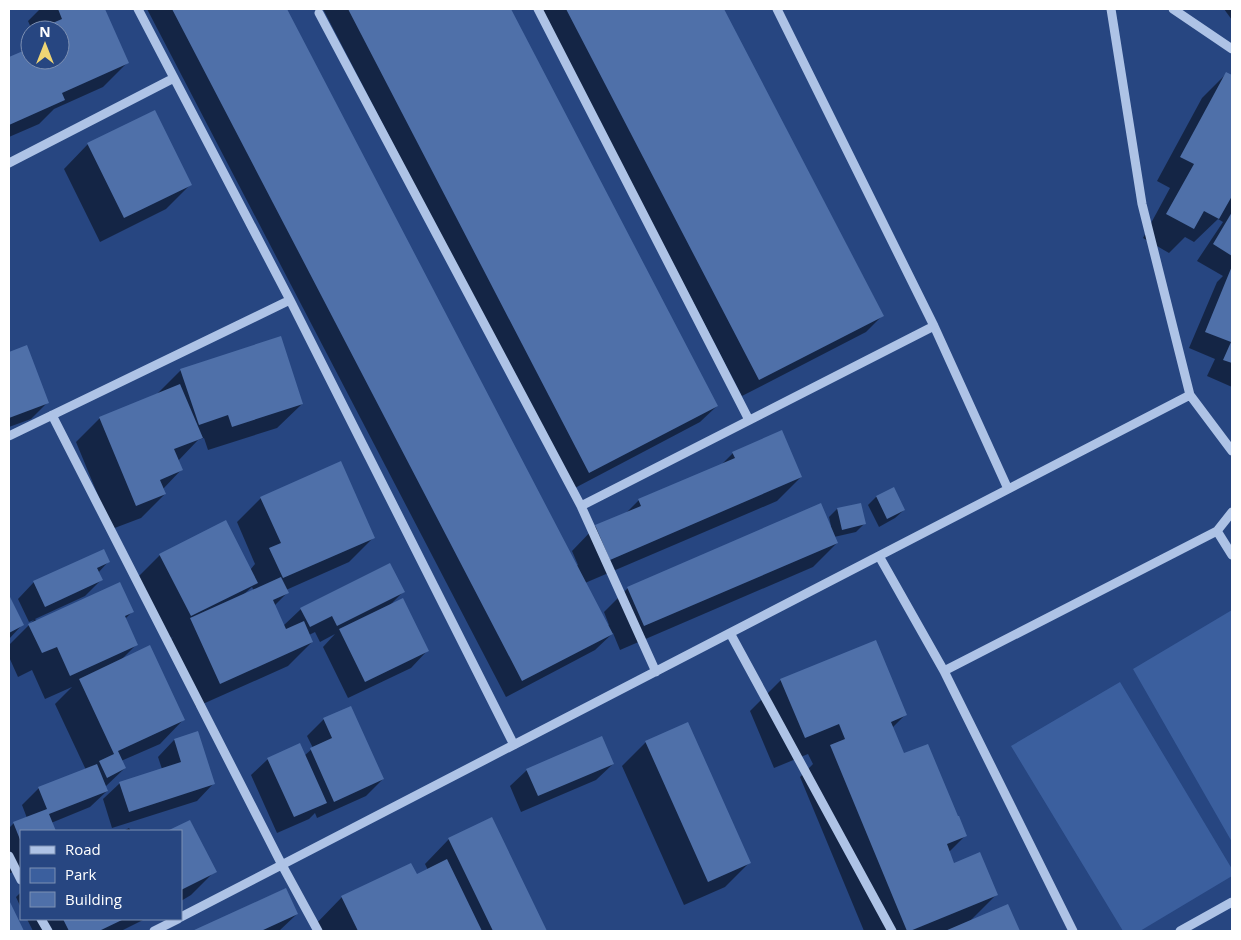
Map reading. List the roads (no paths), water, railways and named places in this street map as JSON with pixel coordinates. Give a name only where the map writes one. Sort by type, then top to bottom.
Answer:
[{"type":"street","points":[[138,9],[290,300],[514,745]]},
{"type":"street","points":[[538,9],[749,420]]},
{"type":"street","points":[[777,9],[934,326],[1008,489]]},
{"type":"street","points":[[1112,9],[1142,204],[1190,395],[1232,451]]},
{"type":"street","points":[[1173,9],[1232,48]]},
{"type":"street","points":[[319,13],[580,506],[656,672]]},
{"type":"street","points":[[9,163],[174,78]]},
{"type":"street","points":[[9,436],[290,300]]},
{"type":"street","points":[[580,506],[934,326]]},
{"type":"street","points":[[182,917],[1190,395]]},
{"type":"street","points":[[52,415],[282,865],[318,931]]},
{"type":"street","points":[[944,671],[1217,531],[1232,512]]},
{"type":"street","points":[[1217,531],[1232,556]]},
{"type":"street","points":[[879,556],[944,671],[1073,931]]},
{"type":"street","points":[[730,633],[892,931]]},
{"type":"street","points":[[9,856],[20,878]]},
{"type":"street","points":[[1180,931],[1232,902]]},
{"type":"street","points":[[42,920],[48,931]]},
{"type":"street","points":[[154,931],[176,920]]}]
